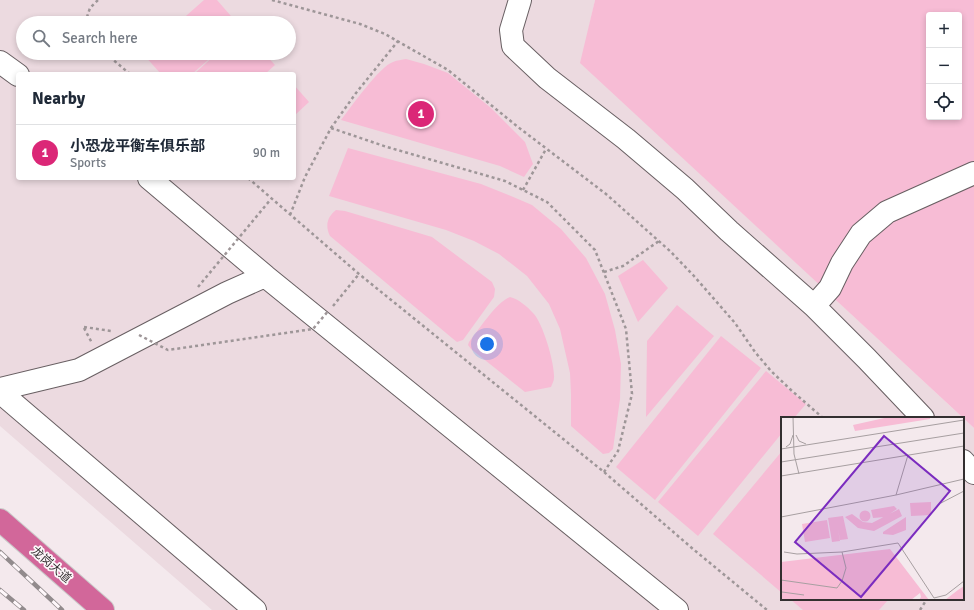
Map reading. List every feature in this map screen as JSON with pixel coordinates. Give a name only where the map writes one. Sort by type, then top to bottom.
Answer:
[{"type":"highway","name":"龙岗大道","points":[[0,520],[103,610]]},
{"type":"street","points":[[520,0],[510,30],[513,46],[547,78],[626,139],[679,184],[729,231],[814,306],[922,417]]},
{"type":"street","points":[[0,62],[16,74]]},
{"type":"street","points":[[814,306],[830,288],[842,263],[861,234],[887,212],[974,173]]},
{"type":"street","points":[[151,180],[265,276],[677,610]]},
{"type":"street","points":[[0,389],[79,370],[227,293],[265,276]]},
{"type":"street","points":[[0,392],[255,610]]},
{"type":"street","points":[[964,462],[974,473]]},
{"type":"path","points":[[87,16],[90,8],[98,0]]},
{"type":"path","points":[[272,0],[360,24],[385,34],[448,70],[546,149],[606,194],[659,241],[694,276],[735,323],[755,352],[771,371],[823,417]]},
{"type":"path","points":[[290,215],[305,177],[331,128],[356,93],[398,42]]},
{"type":"path","points":[[113,60],[128,72]]},
{"type":"path","points":[[331,128],[387,147],[505,180],[547,202],[595,250],[626,329],[632,394],[618,451],[604,472]]},
{"type":"path","points":[[523,190],[546,149]]},
{"type":"path","points":[[250,180],[359,274],[604,472],[693,550],[767,610]]},
{"type":"path","points":[[198,287],[271,198]]},
{"type":"path","points":[[604,272],[623,266],[659,241]]},
{"type":"path","points":[[139,335],[168,350],[313,329],[359,274]]},
{"type":"path","points":[[920,610],[926,600]]},
{"type":"shaded area","points":[[0,0],[595,0],[581,63],[962,417],[781,417],[781,600],[964,600],[964,419],[974,428],[974,610],[212,610],[0,426]]},
{"type":"shaded area","points":[[204,0],[217,0],[231,16],[186,16]]},
{"type":"shaded area","points":[[595,0],[974,0],[974,428],[964,417],[962,417],[580,63]]},
{"type":"shaded area","points":[[406,59],[448,73],[491,108],[525,142],[533,164],[524,177],[500,166],[341,120],[366,88],[387,65],[398,60]]},
{"type":"shaded area","points":[[148,60],[208,60],[194,72],[159,72]]},
{"type":"shaded area","points":[[209,60],[270,60],[275,65],[267,72],[196,72]]},
{"type":"shaded area","points":[[296,87],[309,102],[296,114]]},
{"type":"shaded area","points":[[348,148],[481,184],[532,205],[561,229],[586,258],[605,294],[615,330],[621,364],[620,399],[613,449],[609,453],[603,454],[571,426],[570,373],[560,329],[549,304],[527,276],[499,254],[474,241],[446,230],[329,196]]},
{"type":"shaded area","points":[[336,210],[345,211],[432,237],[492,282],[495,289],[494,297],[463,340],[457,342],[330,236],[327,225],[329,219]]},
{"type":"shaded area","points":[[643,260],[668,288],[638,322],[618,276]]},
{"type":"shaded area","points":[[510,297],[519,301],[528,308],[541,325],[553,363],[554,378],[551,387],[525,392],[468,345],[499,304]]},
{"type":"shaded area","points":[[677,305],[714,336],[646,417],[647,341]]},
{"type":"shaded area","points":[[721,336],[761,368],[655,500],[616,467]]},
{"type":"shaded area","points":[[766,371],[806,404],[795,417],[781,417],[781,434],[698,536],[658,502]]},
{"type":"shaded area","points":[[781,452],[781,592],[713,534]]},
{"type":"shaded area","points":[[791,600],[888,600],[879,610],[803,610]]},
{"type":"railway","points":[[0,552],[62,610]]},
{"type":"railway","points":[[0,590],[24,610]]},
{"type":"place","name":"小恐龙平衡车俱乐部","points":[[421,114]]}]
